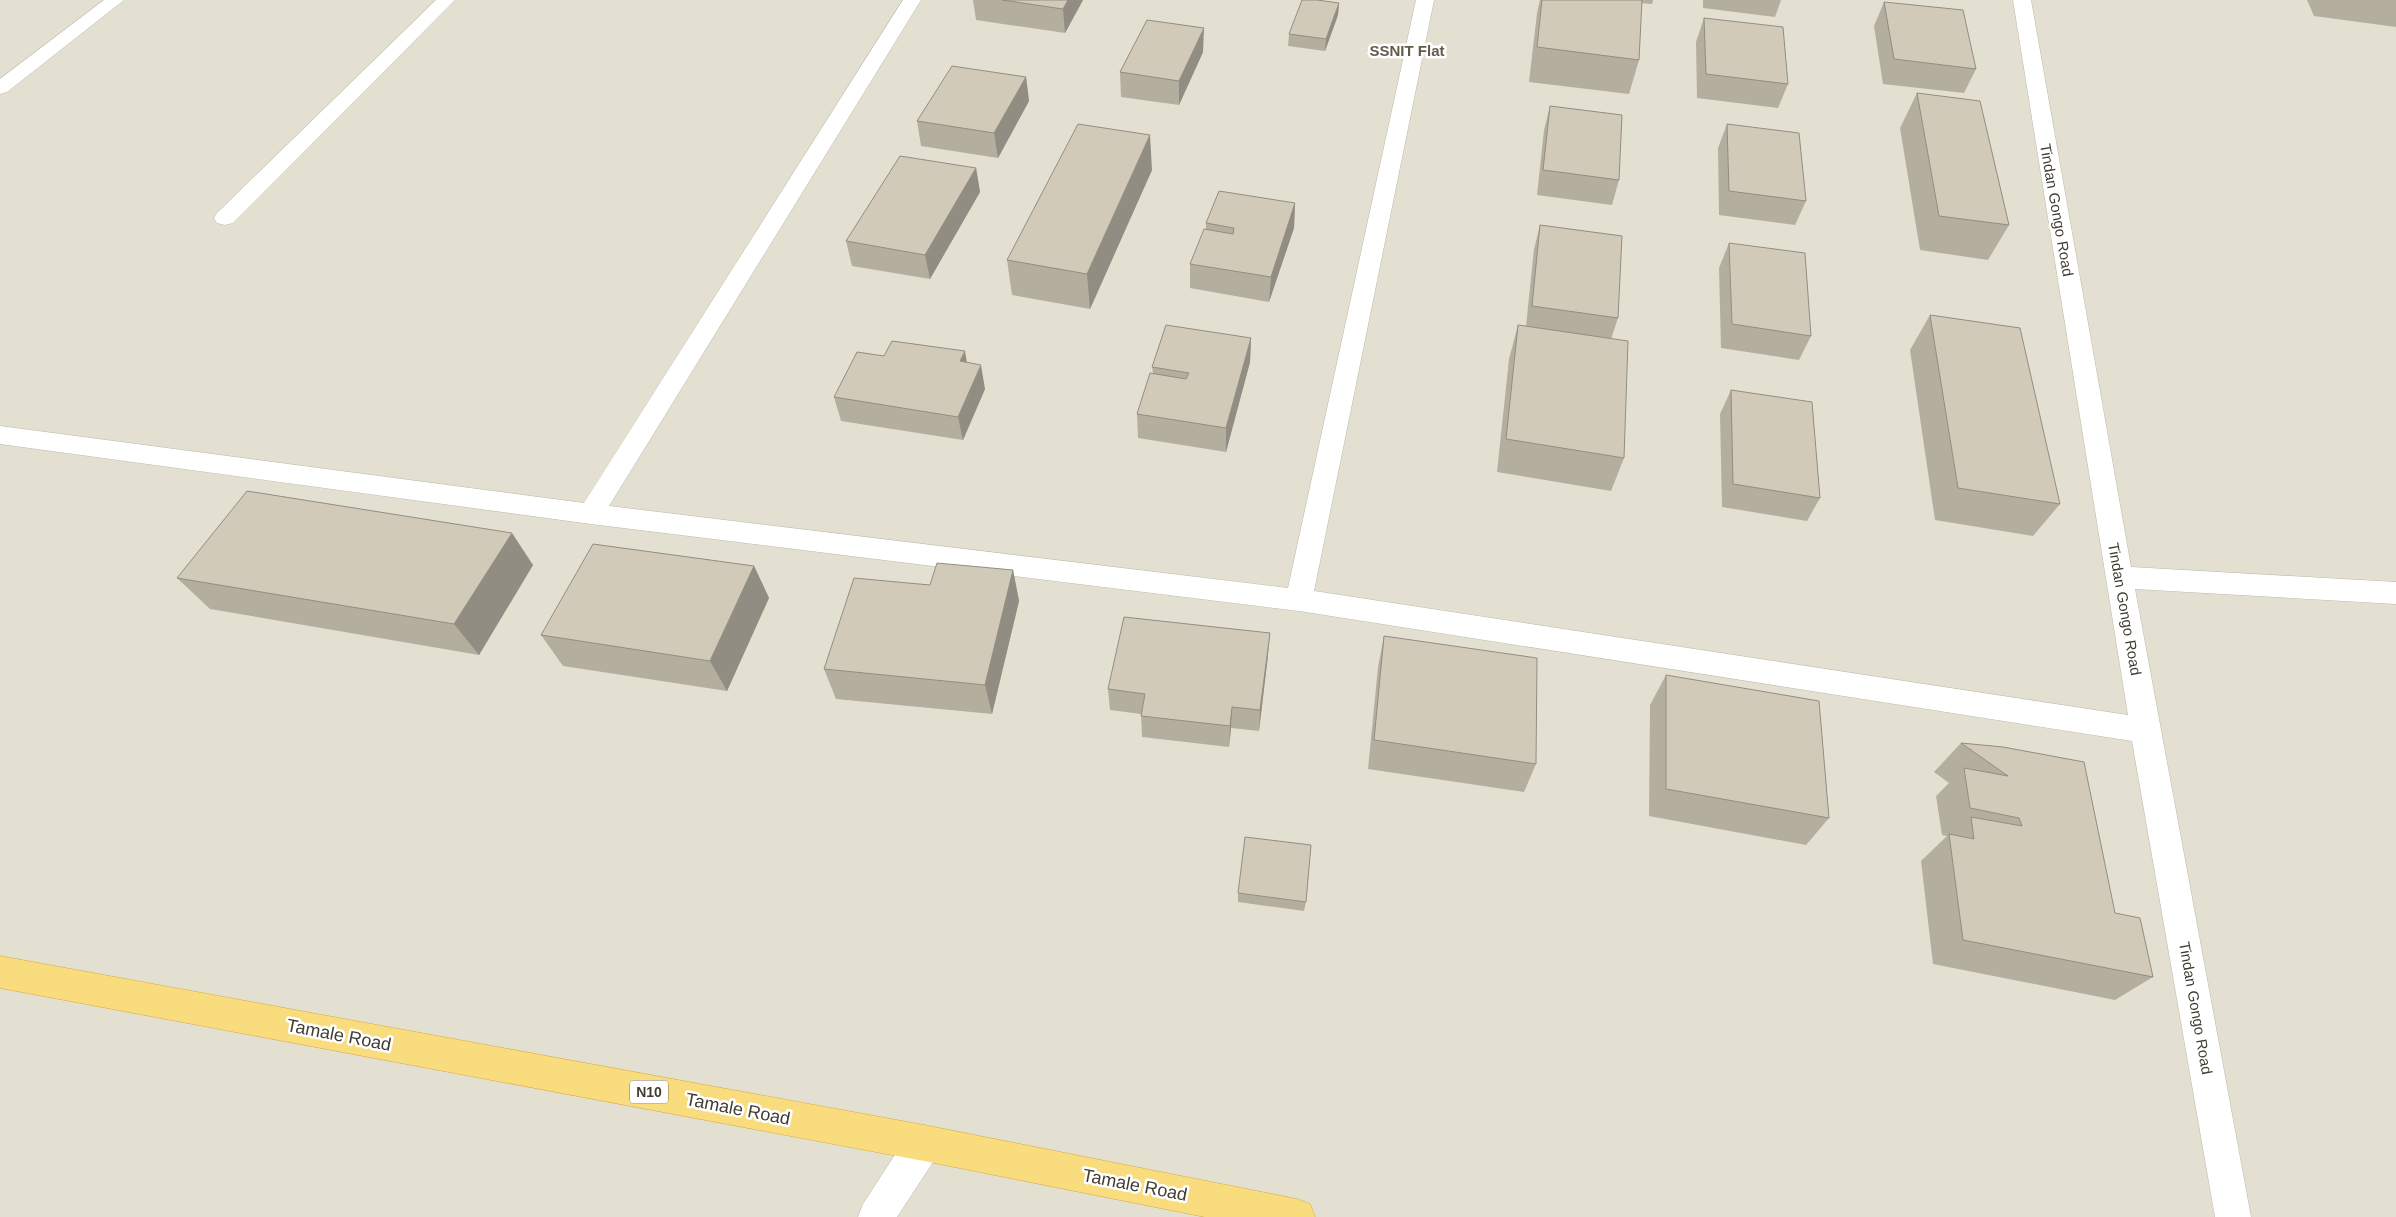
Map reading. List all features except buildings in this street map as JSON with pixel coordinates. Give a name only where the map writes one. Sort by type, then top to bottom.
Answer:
[{"type":"highway","name":"Tamale Road","points":[[0,972],[924,1143],[1297,1217]]},
{"type":"street","points":[[0,88],[116,0]]},
{"type":"street","points":[[226,218],[446,0]]},
{"type":"street","points":[[591,514],[912,0]]},
{"type":"street","points":[[1299,600],[1425,0]]},
{"type":"street","name":"Tindan Gongo Road","points":[[2022,0],[2145,730],[2233,1217]]},
{"type":"street","points":[[0,435],[591,514],[1299,600],[2145,730]]},
{"type":"street","points":[[2119,577],[2396,593]]},
{"type":"street","points":[[876,1217],[924,1143]]},
{"type":"shaded area","points":[[0,0],[2396,0],[2396,1217],[0,1217]]},
{"type":"district","name":"SSNIT Flat","points":[[1407,50]]}]
